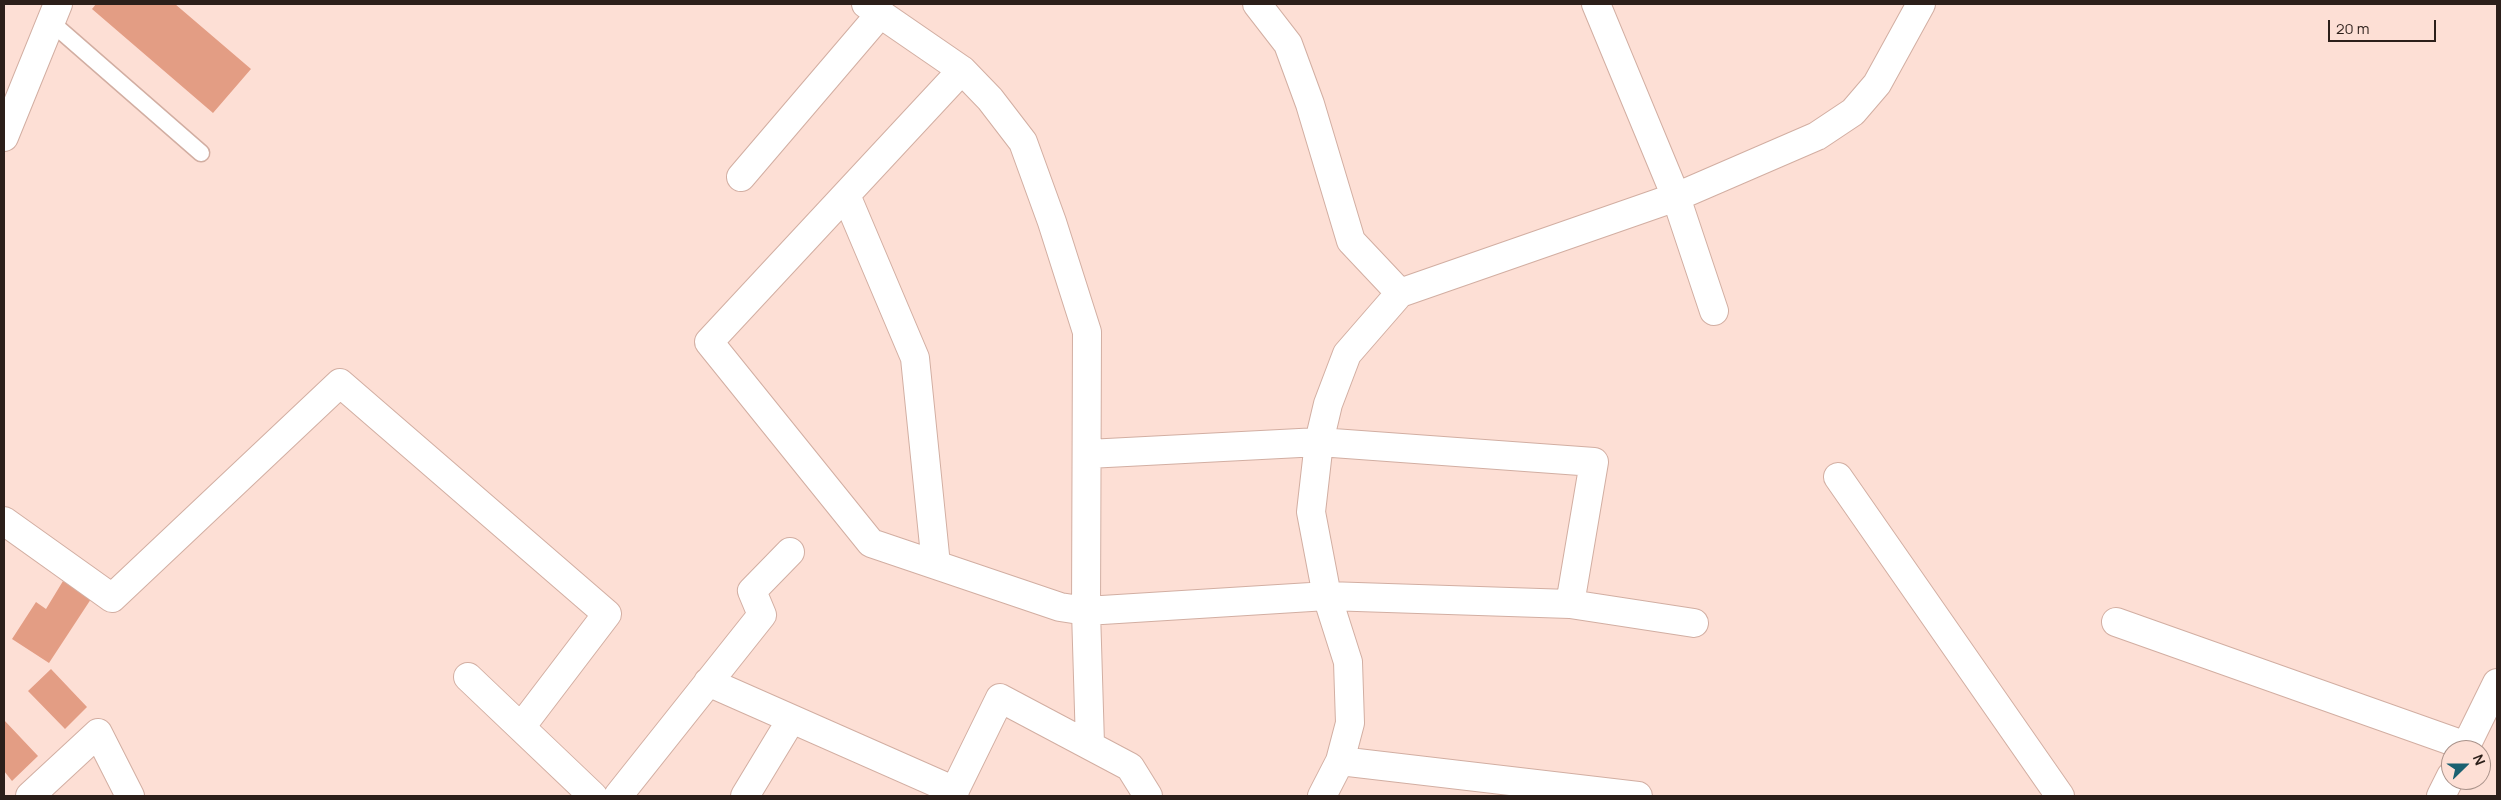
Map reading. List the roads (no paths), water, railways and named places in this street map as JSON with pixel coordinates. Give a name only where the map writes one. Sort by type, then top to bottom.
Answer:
[{"type":"street","points":[[1257,4],[1288,44],[1324,149],[1351,241],[1400,293]]},
{"type":"street","points":[[1596,4],[1676,198],[1714,311]]},
{"type":"street","points":[[1322,796],[1340,761],[1350,723],[1348,662],[1327,596],[1311,512],[1319,442],[1328,404],[1347,354],[1400,293],[1676,198],[1817,136],[1853,112],[1877,84],[1921,4]]},
{"type":"street","points":[[741,177],[873,8],[962,70],[990,99],[1023,142],[1088,332],[1086,612],[1090,744]]},
{"type":"street","points":[[4,137],[55,13]]},
{"type":"street","points":[[962,70],[709,342],[870,543],[1060,607],[1086,612],[1327,596],[1570,604],[1694,623]]},
{"type":"street","points":[[846,195],[915,358],[936,565]]},
{"type":"street","points":[[4,521],[112,598],[340,383],[607,614],[521,728]]},
{"type":"street","points":[[1088,454],[1319,442],[1594,462],[1570,604]]},
{"type":"street","points":[[1838,477],[2060,796]]},
{"type":"street","points":[[618,796],[762,615],[752,590],[790,552]]},
{"type":"street","points":[[2116,622],[2443,740]]},
{"type":"street","points":[[468,677],[593,796]]},
{"type":"street","points":[[708,682],[954,794],[1000,698],[1090,744],[1130,767],[1148,796]]},
{"type":"street","points":[[2469,740],[2497,683]]},
{"type":"street","points":[[745,796],[792,720]]},
{"type":"street","points":[[30,796],[98,733],[130,796]]},
{"type":"street","points":[[1340,761],[1638,796]]},
{"type":"lane","points":[[55,13],[201,153]]}]
